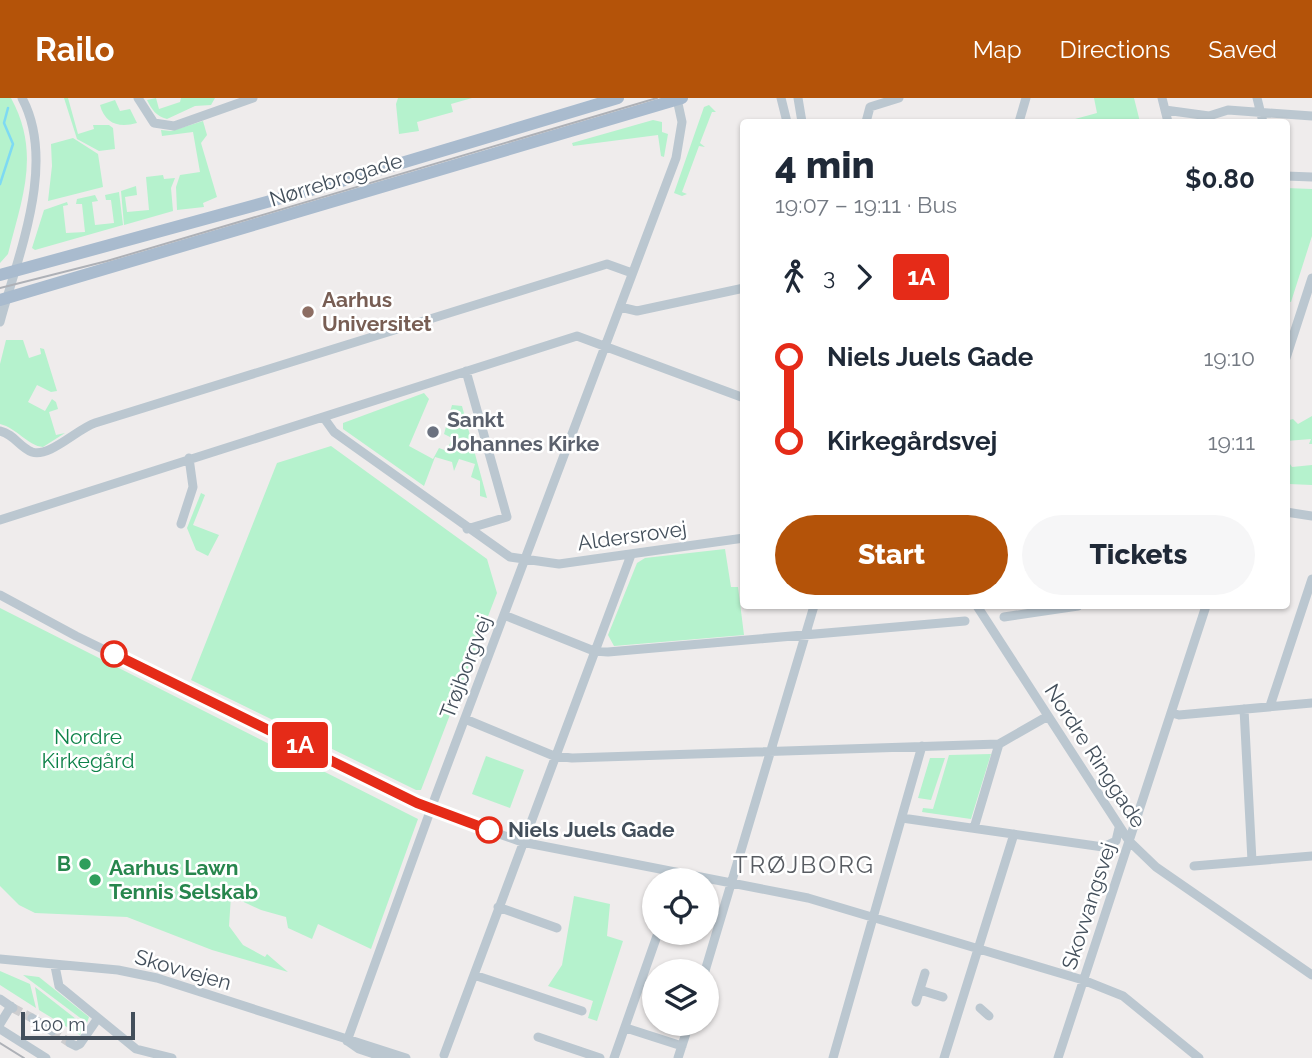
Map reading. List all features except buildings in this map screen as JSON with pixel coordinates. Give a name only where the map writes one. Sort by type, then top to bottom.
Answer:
[{"type":"main road","name":"Nørrebrogade","points":[[0,275],[318,188],[618,98]]},
{"type":"main road","name":"Nørrebrogade","points":[[3,299],[680,99]]},
{"type":"street","points":[[0,323],[3,299],[13,270],[37,172],[36,140],[22,98]]},
{"type":"street","points":[[138,98],[149,119],[159,125],[174,126],[253,98]]},
{"type":"street","points":[[220,98],[220,109]]},
{"type":"street","points":[[781,98],[786,119]]},
{"type":"street","points":[[798,98],[802,119]]},
{"type":"street","points":[[867,119],[870,107],[899,98]]},
{"type":"street","points":[[1020,119],[1026,98]]},
{"type":"street","points":[[1162,98],[1167,119]]},
{"type":"street","points":[[1257,98],[1262,119]]},
{"type":"street","name":"Trøjborgvej","points":[[347,1041],[681,140],[680,99]]},
{"type":"street","points":[[1165,110],[1214,116],[1228,110],[1312,116]]},
{"type":"street","points":[[1290,176],[1312,177]]},
{"type":"street","points":[[0,431],[17,439],[33,452],[45,452],[81,428],[95,423],[597,267],[607,264],[632,273]]},
{"type":"street","points":[[1290,346],[1312,278]]},
{"type":"street","points":[[620,307],[637,311],[740,289]]},
{"type":"street","points":[[0,520],[124,483],[146,471],[324,418],[577,336],[740,397]]},
{"type":"street","points":[[466,371],[507,517],[467,529]]},
{"type":"street","name":"Aldersrovej","points":[[324,418],[334,432],[467,529],[503,554],[525,561],[559,564],[740,539]]},
{"type":"street","points":[[181,524],[194,487],[189,458]]},
{"type":"street","points":[[1290,513],[1312,516]]},
{"type":"street","points":[[444,1055],[631,555]]},
{"type":"street","points":[[1270,706],[1312,579]]},
{"type":"street","points":[[0,595],[431,809],[522,842],[808,898],[1083,980],[1123,996],[1199,1058]]},
{"type":"street","points":[[709,959],[813,609]]},
{"type":"street","name":"Nordre Ringgade","points":[[980,609],[1129,841],[1156,867],[1312,975]]},
{"type":"street","points":[[1004,617],[1058,609]]},
{"type":"street","name":"Skovvangsvej","points":[[1058,1058],[1205,609]]},
{"type":"street","points":[[504,615],[594,650],[608,652],[965,621]]},
{"type":"street","points":[[1172,713],[1312,703]]},
{"type":"street","points":[[1244,709],[1252,861]]},
{"type":"street","points":[[465,719],[555,756],[572,758],[999,744],[1048,716]]},
{"type":"street","points":[[974,828],[999,744]]},
{"type":"street","points":[[833,1058],[922,746]]},
{"type":"street","points":[[902,818],[1103,847],[1113,844],[1119,828]]},
{"type":"street","points":[[944,1058],[1014,834]]},
{"type":"street","points":[[1194,866],[1312,856]]},
{"type":"street","points":[[498,906],[556,928]]},
{"type":"street","points":[[614,1058],[654,945]]},
{"type":"street","name":"Skovvejen","points":[[1,959],[118,970],[157,978],[347,1041]]},
{"type":"street","points":[[55,966],[59,986],[96,1021],[136,1049],[172,1058]]},
{"type":"street","points":[[916,1002],[925,973]]},
{"type":"street","points":[[474,975],[582,1012]]},
{"type":"street","points":[[920,990],[943,997]]},
{"type":"street","points":[[0,999],[12,1007],[0,1027],[46,1058]]},
{"type":"street","points":[[980,1008],[989,1016]]},
{"type":"street","points":[[32,1018],[52,1031]]},
{"type":"street","points":[[76,1044],[96,1021]]},
{"type":"street","points":[[626,1028],[682,1046]]},
{"type":"street","points":[[678,1058],[685,1036]]},
{"type":"street","points":[[538,1037],[600,1058]]},
{"type":"street","points":[[347,1041],[359,1049],[386,1058]]},
{"type":"street","points":[[347,1041],[406,1058]]},
{"type":"green space","points":[[0,98],[11,98],[20,118],[27,157],[19,214],[8,254],[0,263]]},
{"type":"green space","points":[[64,98],[68,98],[78,134],[94,129],[93,125],[109,125],[113,128],[115,149],[99,151],[77,139]]},
{"type":"green space","points":[[156,98],[159,109],[180,102],[181,98],[215,98],[211,105],[195,106],[167,119],[155,112],[147,100]]},
{"type":"green space","points":[[398,98],[472,98],[451,104],[453,112],[417,122],[419,131],[399,134],[396,104]]},
{"type":"green space","points":[[1094,98],[1134,98],[1139,119],[1075,119],[1097,113]]},
{"type":"green space","points":[[115,100],[120,111],[130,109],[137,123],[119,125],[105,117],[100,105]]},
{"type":"green space","points":[[709,105],[716,112],[712,112],[700,143],[705,147],[699,146],[682,192],[687,194],[682,196],[674,193],[704,107]]},
{"type":"green space","points":[[653,120],[662,122],[662,132],[668,134],[664,157],[661,156],[658,135],[573,146],[572,143]]},
{"type":"green space","points":[[203,121],[207,135],[201,143],[217,197],[203,203],[204,207],[177,210],[176,187],[180,175],[200,172],[193,132],[162,136],[161,130],[171,131]]},
{"type":"green space","points":[[73,138],[98,154],[103,187],[48,201],[52,166],[51,144]]},
{"type":"green space","points":[[163,175],[164,179],[175,178],[171,188],[173,211],[124,225],[121,191],[136,186],[137,195],[125,197],[127,212],[149,210],[146,177]]},
{"type":"green space","points":[[1290,188],[1312,189],[1312,236],[1291,302]]},
{"type":"green space","points":[[119,192],[123,225],[35,250],[32,248],[44,210],[67,202],[68,205],[63,206],[66,233],[85,232],[82,204],[76,204],[77,199],[95,195],[98,201],[92,202],[95,225],[114,223],[111,200],[106,200],[105,195]]},
{"type":"green space","points":[[6,340],[23,340],[29,358],[41,354],[40,348],[44,349],[57,391],[51,392],[37,385],[28,402],[45,411],[52,399],[56,402],[58,409],[49,412],[56,435],[65,433],[43,447],[32,444],[12,429],[0,424],[0,364]]},
{"type":"green space","points":[[424,393],[429,399],[409,446],[433,459],[439,448],[447,451],[452,438],[444,434],[452,405],[462,406],[487,498],[480,496],[480,481],[471,477],[475,464],[459,459],[454,471],[452,462],[435,457],[424,486],[343,429],[343,423]]},
{"type":"green space","points":[[1312,416],[1312,444],[1309,444],[1311,439],[1290,441],[1290,420],[1293,419],[1298,424]]},
{"type":"green space","points":[[331,446],[487,559],[497,593],[421,790],[416,790],[191,680],[277,463]]},
{"type":"green space","points":[[1290,464],[1292,467],[1312,465],[1312,485],[1290,484]]},
{"type":"green space","points":[[201,493],[205,495],[193,525],[219,535],[208,556],[196,550],[187,528]]},
{"type":"green space","points":[[725,549],[731,587],[738,587],[744,635],[614,646],[608,635],[637,563],[645,558]]},
{"type":"green space","name":"Nordre Kirkegård","points":[[0,608],[418,819],[371,949],[318,924],[312,939],[288,928],[286,917],[261,910],[231,896],[229,926],[243,945],[265,957],[267,954],[288,972],[212,950],[127,917],[35,913],[19,905],[0,886]]},
{"type":"green space","points":[[991,754],[971,819],[922,812],[923,808],[933,809],[949,755]]},
{"type":"green space","points":[[486,756],[524,770],[510,808],[472,794]]},
{"type":"green space","points":[[930,758],[945,758],[931,800],[918,798]]},
{"type":"green space","points":[[574,896],[610,904],[607,936],[623,941],[597,1021],[588,1018],[593,1001],[548,986],[562,965]]},
{"type":"green space","points":[[0,971],[30,984],[36,1008],[0,985]]},
{"type":"green space","points":[[23,975],[39,977],[89,1017],[87,1023]]},
{"type":"green space","points":[[35,987],[85,1026],[80,1035],[39,1010]]},
{"type":"waterway","points":[[0,184],[13,144],[4,123],[8,108]]},
{"type":"tunnel","points":[[13,1008],[32,1018]]},
{"type":"tunnel","points":[[52,1031],[70,1043]]},
{"type":"tram line","points":[[0,288],[107,261],[657,98]]},
{"type":"tram line","points":[[0,1043],[24,1058]]},
{"type":"bus line","name":"1A","points":[[114,654],[417,803],[489,830]]},
{"type":"place","name":"Aarhus Universitet","points":[[308,312]]},
{"type":"place","name":"Sankt Johannes Kirke","points":[[433,432]]},
{"type":"place","name":"Niels Juels Gade","points":[[489,830]]},
{"type":"place","name":"B","points":[[85,864]]},
{"type":"place","name":"Aarhus Lawn Tennis Selskab","points":[[95,880]]},
{"type":"district","name":"TRØJBORG","points":[[804,865]]}]
